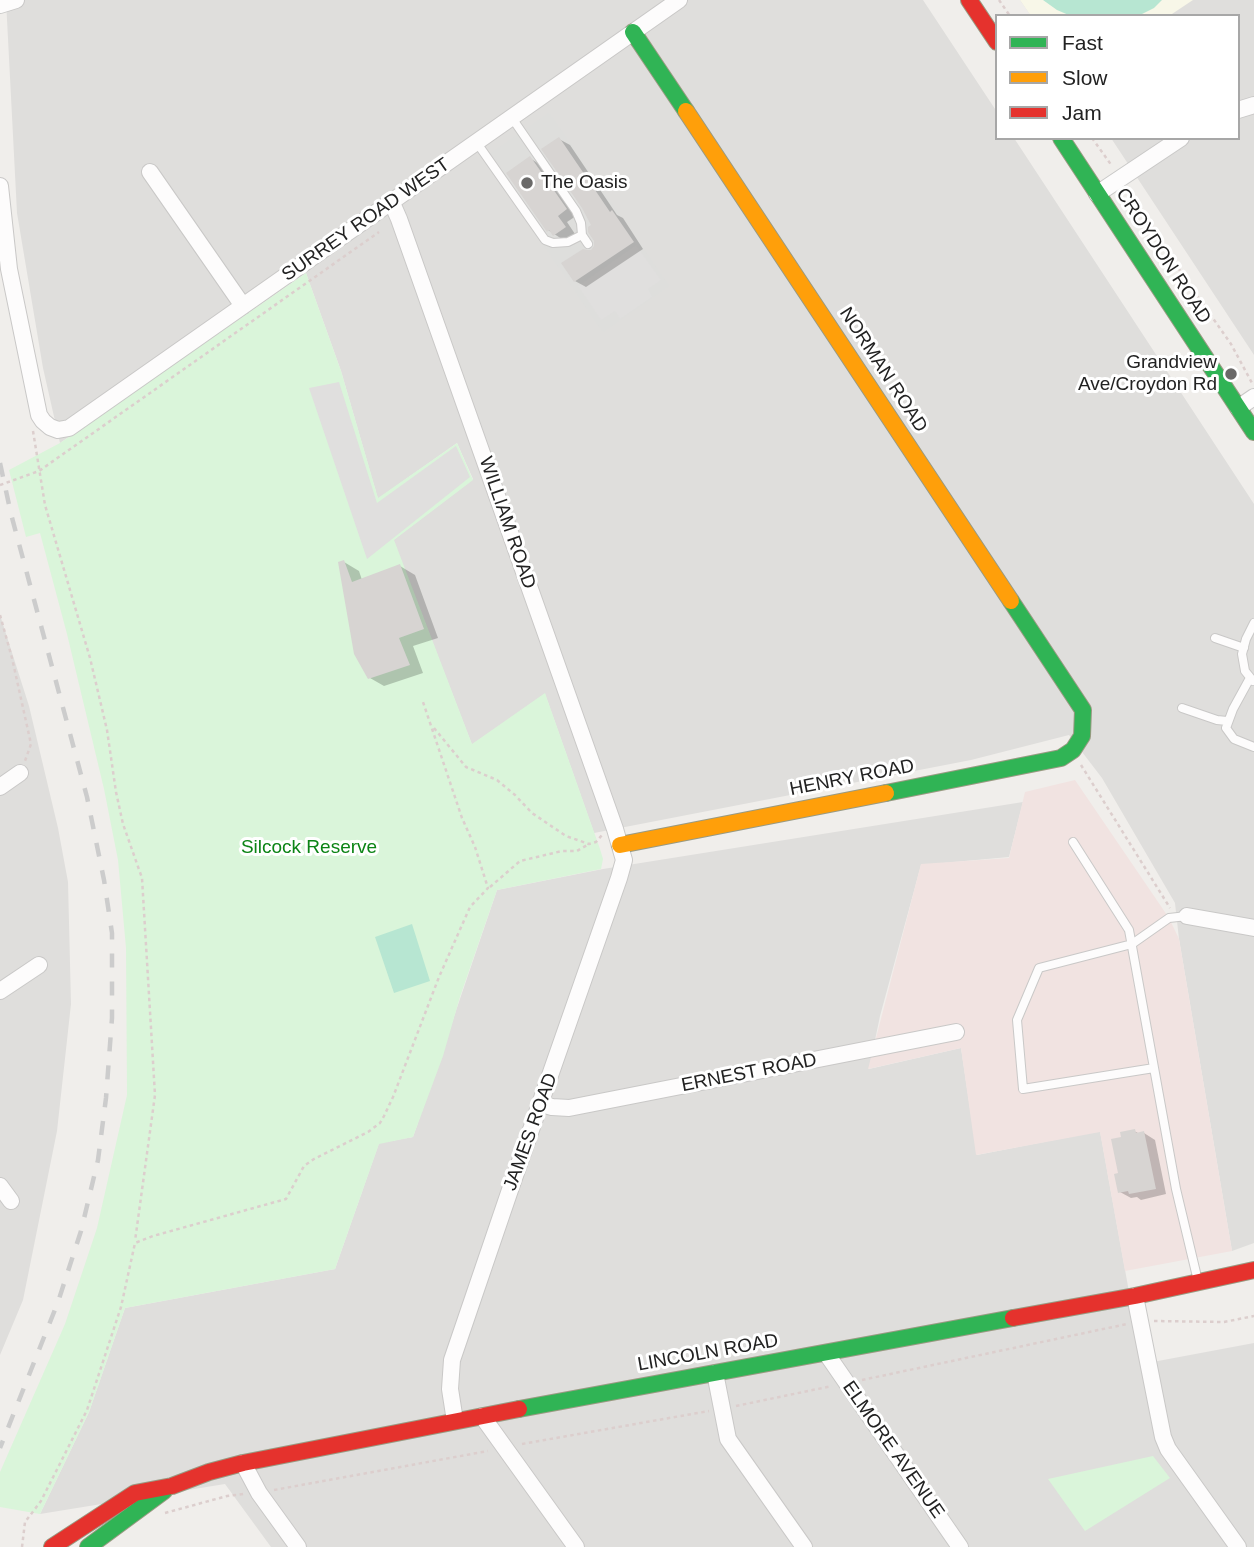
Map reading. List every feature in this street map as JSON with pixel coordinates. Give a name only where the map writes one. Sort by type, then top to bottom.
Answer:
[{"type":"main road","points":[[969,0],[995,39]]},
{"type":"main road","name":"NORMAN ROAD","points":[[633,32],[1083,710],[1078,743]]},
{"type":"main road","name":"CROYDON ROAD","points":[[1061,140],[1254,432]]},
{"type":"main road","name":"HENRY ROAD","points":[[620,845],[1061,758],[1078,743]]},
{"type":"main road","name":"LINCOLN ROAD","points":[[52,1547],[135,1493],[172,1486],[209,1472],[243,1464],[454,1421],[1135,1296],[1254,1269]]},
{"type":"main road","name":"LINCOLN ROAD","points":[[88,1547],[172,1486]]},
{"type":"street","points":[[0,5],[16,0]]},
{"type":"street","name":"SURREY ROAD WEST","points":[[44,421],[58,430],[69,428],[679,0]]},
{"type":"street","points":[[1097,194],[1178,140]]},
{"type":"street","points":[[150,172],[243,306]]},
{"type":"street","points":[[0,186],[9,269],[44,421]]},
{"type":"street","name":"WILLIAM ROAD","points":[[392,202],[620,845]]},
{"type":"street","points":[[1238,408],[1254,397]]},
{"type":"street","points":[[0,787],[20,773]]},
{"type":"street","name":"JAMES ROAD","points":[[454,1421],[450,1389],[452,1360],[620,878],[624,860],[620,845]]},
{"type":"street","points":[[1187,916],[1254,928]]},
{"type":"street","points":[[0,991],[39,965]]},
{"type":"street","name":"ERNEST ROAD","points":[[541,1104],[569,1108],[956,1032]]},
{"type":"street","points":[[0,1186],[11,1201]]},
{"type":"street","points":[[1135,1296],[1163,1437],[1168,1449],[1238,1547]]},
{"type":"street","name":"ELMORE AVENUE","points":[[827,1353],[960,1547]]},
{"type":"street","points":[[715,1373],[728,1439],[804,1547]]},
{"type":"street","points":[[482,1416],[576,1547]]},
{"type":"street","points":[[243,1464],[259,1493],[298,1547]]},
{"type":"lane","points":[[512,118],[576,211],[582,235],[588,244]]},
{"type":"lane","points":[[477,143],[545,240],[553,243],[568,242],[582,235]]},
{"type":"lane","points":[[1254,623],[1244,648],[1243,662],[1245,671],[1252,680],[1227,721],[1226,728],[1234,738],[1254,747]]},
{"type":"lane","points":[[1215,638],[1244,648]]},
{"type":"lane","points":[[1182,708],[1227,721]]},
{"type":"lane","points":[[1073,842],[1129,930],[1176,1189],[1199,1282]]},
{"type":"lane","points":[[1154,1068],[1023,1089],[1017,1020],[1039,968],[1132,944],[1169,918],[1187,916]]},
{"type":"path","points":[[1093,140],[1231,344],[1254,386]]},
{"type":"path","points":[[0,485],[39,471],[379,232]]},
{"type":"path","points":[[22,1547],[25,1522],[41,1501],[87,1410],[121,1307],[135,1243],[155,1095],[142,878],[123,824],[107,730],[90,658],[45,505],[32,432],[44,421]]},
{"type":"path","points":[[0,615],[31,744],[20,773]]},
{"type":"path","points":[[422,699],[488,888]]},
{"type":"path","points":[[432,726],[466,766],[497,780],[533,813],[566,836],[589,844]]},
{"type":"path","points":[[1078,743],[1090,780],[1171,910],[1187,916]]},
{"type":"path","points":[[135,1243],[286,1199],[304,1166],[380,1123],[470,907],[520,861],[562,851],[577,851],[615,829]]},
{"type":"path","points":[[159,1514],[227,1496],[259,1493],[722,1409],[1140,1321],[1224,1322],[1254,1316]]},
{"type":"shaded area","points":[[6,0],[923,0],[995,109],[995,140],[1015,140],[1254,504],[1254,1243],[1232,1251],[1175,903],[1102,778],[1069,735],[971,760],[594,833],[545,694],[472,745],[393,540],[473,479],[457,443],[378,499],[341,371],[306,273],[60,443],[43,368],[17,213]]},
{"type":"shaded area","points":[[1020,0],[1254,0],[1254,355],[1112,140],[1240,140],[1240,14],[1030,14]]},
{"type":"shaded area","points":[[1020,0],[1193,0],[1172,14],[1030,14]]},
{"type":"shaded area","points":[[549,113],[669,286],[603,332],[484,158]]},
{"type":"shaded area","points":[[636,245],[661,280],[648,289],[652,297],[620,319],[615,311],[601,320],[578,286]]},
{"type":"shaded area","points":[[339,382],[377,503],[456,446],[470,477],[367,559],[309,388]]},
{"type":"shaded area","points":[[0,615],[29,706],[68,882],[71,1004],[57,1131],[23,1300],[0,1355]]},
{"type":"shaded area","points":[[1075,780],[1169,918],[1179,939],[1232,1251],[1125,1271],[1100,1132],[976,1155],[961,1048],[868,1069],[921,864],[1009,858],[1025,792]]},
{"type":"shaded area","points":[[1023,802],[1009,857],[921,865],[880,1016],[869,1069],[961,1048],[977,1155],[1100,1131],[1142,1364],[1254,1343],[1254,1547],[271,1547],[225,1484],[40,1514],[89,1412],[125,1308],[335,1269],[379,1143],[413,1137],[497,890],[603,869]]},
{"type":"green space","points":[[1043,0],[1162,0],[1142,14],[1066,14]]},
{"type":"green space","name":"Silcock Reserve","points":[[306,273],[341,371],[378,498],[457,443],[473,480],[394,540],[472,744],[545,693],[600,849],[603,859],[601,869],[497,890],[443,1056],[413,1137],[379,1144],[335,1269],[125,1308],[89,1412],[40,1514],[0,1507],[0,1472],[65,1324],[97,1228],[127,1095],[126,948],[118,860],[104,789],[40,533],[26,537],[9,470],[60,443]]},
{"type":"green space","points":[[412,924],[430,981],[394,993],[375,937]]},
{"type":"green space","points":[[1153,1456],[1170,1478],[1085,1531],[1048,1479]]},
{"type":"building","points":[[559,137],[634,242],[574,282],[561,263],[583,249],[591,250],[594,241],[588,232],[591,225],[582,208],[541,149]]},
{"type":"building","points":[[530,156],[567,209],[558,216],[566,227],[553,236],[549,230],[547,232],[506,173]]},
{"type":"building","points":[[344,560],[352,582],[400,564],[424,629],[399,638],[410,665],[368,679],[354,654],[338,562]]},
{"type":"building","points":[[1135,1129],[1136,1133],[1144,1131],[1156,1189],[1129,1194],[1128,1191],[1118,1193],[1114,1174],[1118,1173],[1111,1139],[1121,1137],[1120,1132]]},
{"type":"railway","points":[[0,463],[11,514],[87,797],[112,933],[112,1018],[98,1160],[81,1231],[58,1302],[0,1448]]},
{"type":"traffic: fast","points":[[633,32],[686,111]]},
{"type":"traffic: fast","points":[[1062,140],[1254,432]]},
{"type":"traffic: fast","points":[[886,793],[1061,758],[1073,750],[1082,736],[1083,710],[1011,601]]},
{"type":"traffic: fast","points":[[519,1409],[1013,1318]]},
{"type":"traffic: fast","points":[[88,1547],[164,1491]]},
{"type":"traffic: slow","points":[[686,111],[1011,601]]},
{"type":"traffic: slow","points":[[620,845],[886,793]]},
{"type":"traffic: jam","points":[[969,0],[995,39]]},
{"type":"traffic: jam","points":[[1013,1318],[1135,1296],[1254,1270]]},
{"type":"traffic: jam","points":[[52,1547],[135,1493],[172,1486],[243,1463],[519,1409]]},
{"type":"place","name":"The Oasis","points":[[527,183]]},
{"type":"place","name":"Grandview Ave/Croydon Rd","points":[[1231,374]]}]
